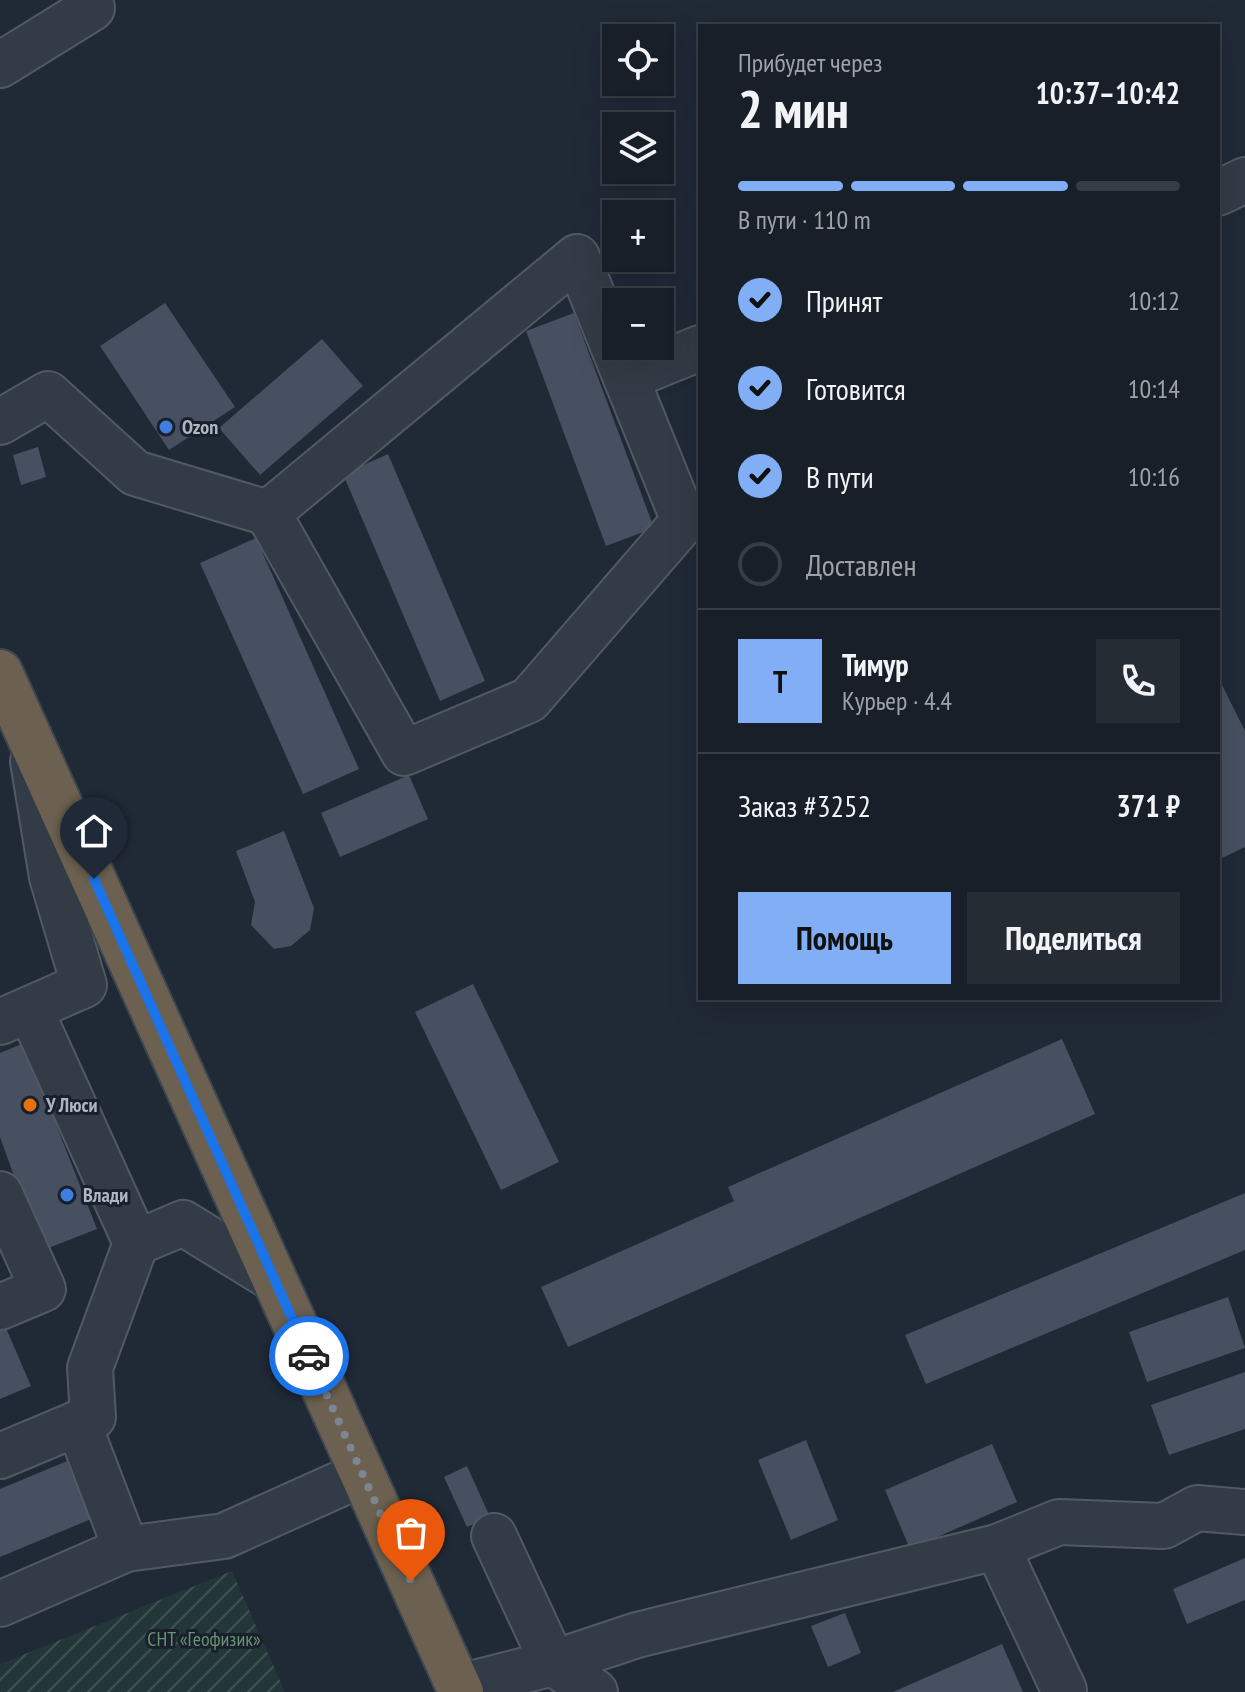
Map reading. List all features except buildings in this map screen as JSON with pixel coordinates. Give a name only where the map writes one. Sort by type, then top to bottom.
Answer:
[{"type":"highway","points":[[0,672],[460,1690]]},
{"type":"street","points":[[0,65],[92,8],[86,0]]},
{"type":"street","points":[[1220,192],[1245,180]]},
{"type":"street","points":[[0,422],[48,394],[135,473],[268,513],[404,753],[529,700],[692,518],[626,378],[577,257],[268,513]]},
{"type":"street","points":[[626,378],[698,349]]},
{"type":"street","points":[[29,736],[52,877],[84,985],[15,1016],[136,1243]]},
{"type":"street","points":[[0,1194],[43,1289],[0,1307]]},
{"type":"street","points":[[0,1456],[93,1417],[90,1368],[136,1243],[183,1223],[274,1279]]},
{"type":"street","points":[[78,1423],[126,1549]]},
{"type":"street","points":[[0,1604],[126,1549],[224,1536],[362,1474]]},
{"type":"street","points":[[460,1690],[637,1635],[997,1547],[1059,1522],[1164,1526],[1197,1508],[1245,1512]]},
{"type":"street","points":[[494,1536],[553,1663],[595,1692]]},
{"type":"street","points":[[997,1547],[1064,1690]]},
{"type":"green space","name":"СНТ «Геофизик»","points":[[232,1571],[285,1692],[0,1692],[0,1664]]},
{"type":"way so far","points":[[309,1356],[411,1581]]},
{"type":"place","name":"Ozon","points":[[166,427]]},
{"type":"place","name":"У Люси","points":[[30,1105]]},
{"type":"place","name":"Влади","points":[[67,1195]]},
{"type":"route","points":[[94,879],[309,1356]]}]
